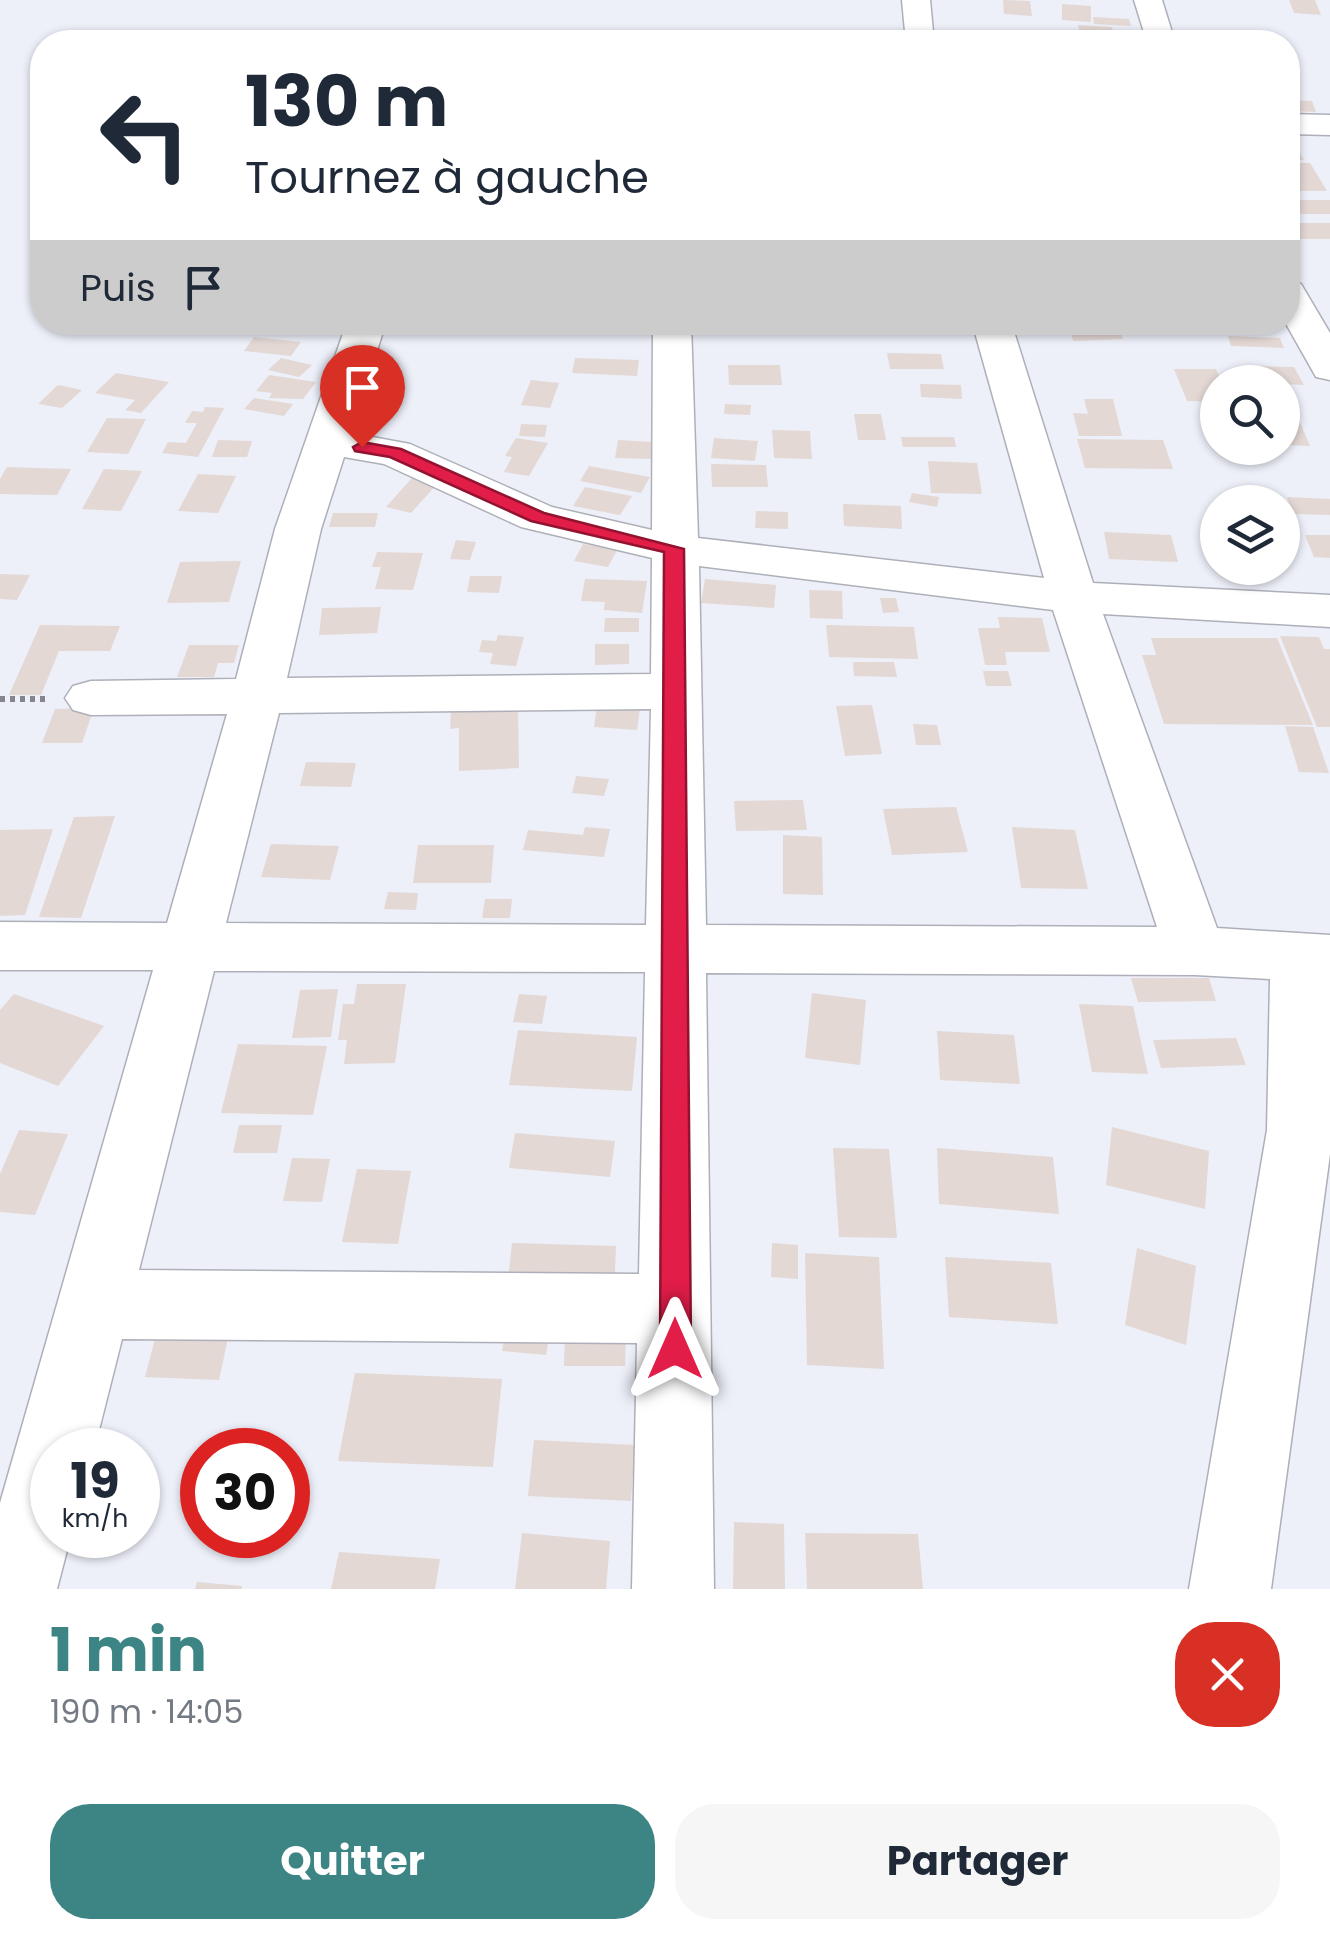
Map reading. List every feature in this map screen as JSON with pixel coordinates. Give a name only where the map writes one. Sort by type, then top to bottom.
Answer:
[{"type":"street","points":[[916,0],[919,30]]},
{"type":"street","points":[[1148,0],[1157,30]]},
{"type":"street","points":[[1300,125],[1330,126]]},
{"type":"street","points":[[1300,314],[1330,368]]},
{"type":"street","points":[[61,1428],[258,694],[298,529],[363,335]]},
{"type":"street","points":[[672,335],[677,691],[672,948],[676,1309],[673,1589]]},
{"type":"street","points":[[996,335],[1073,597],[1195,951]]},
{"type":"street","points":[[328,442],[395,452],[538,517],[674,549],[1073,597],[1330,610]]},
{"type":"street","points":[[91,698],[677,691]]},
{"type":"street","points":[[0,946],[1195,951],[1316,959],[1300,1130],[1230,1589]]},
{"type":"street","points":[[96,1304],[676,1309]]},
{"type":"street","points":[[16,1589],[30,1538]]},
{"type":"building","points":[[1003,0],[1030,1],[1032,16],[1004,14]]},
{"type":"building","points":[[1289,0],[1315,0],[1321,15],[1294,13]]},
{"type":"building","points":[[1062,4],[1091,6],[1091,22],[1062,20]]},
{"type":"building","points":[[1093,17],[1129,19],[1131,26],[1094,24]]},
{"type":"building","points":[[1078,25],[1113,30],[1079,30]]},
{"type":"building","points":[[1300,100],[1312,101],[1316,112],[1300,111]]},
{"type":"building","points":[[1300,163],[1310,163],[1327,191],[1300,191]]},
{"type":"building","points":[[1300,200],[1330,200],[1330,214],[1300,214]]},
{"type":"building","points":[[1300,223],[1330,223],[1330,239],[1300,239]]},
{"type":"building","points":[[1072,335],[1121,335],[1123,339],[1073,341]]},
{"type":"building","points":[[1228,336],[1280,338],[1284,348],[1231,346]]},
{"type":"building","points":[[254,337],[301,342],[291,356],[244,351]]},
{"type":"building","points":[[887,353],[941,354],[944,369],[890,369]]},
{"type":"building","points":[[281,358],[312,365],[299,377],[268,370]]},
{"type":"building","points":[[575,358],[639,360],[637,376],[572,373]]},
{"type":"building","points":[[728,365],[780,365],[782,385],[729,385]]},
{"type":"building","points":[[1174,369],[1200,369],[1200,401],[1187,401]]},
{"type":"building","points":[[116,373],[169,382],[141,413],[125,410],[135,400],[95,393]]},
{"type":"building","points":[[269,375],[316,382],[303,399],[269,398],[272,393],[256,391]]},
{"type":"building","points":[[531,380],[559,383],[550,408],[521,405]]},
{"type":"building","points":[[920,384],[961,385],[962,399],[921,397]]},
{"type":"building","points":[[58,385],[82,390],[62,408],[38,404]]},
{"type":"building","points":[[254,398],[293,404],[284,416],[244,409]]},
{"type":"building","points":[[1084,399],[1113,399],[1122,436],[1079,436],[1073,413],[1088,414]]},
{"type":"building","points":[[725,404],[751,405],[750,415],[724,414]]},
{"type":"building","points":[[205,407],[224,408],[198,457],[162,453],[168,442],[186,443],[197,423],[185,423],[192,411],[203,412]]},
{"type":"building","points":[[854,414],[881,414],[886,440],[858,440]]},
{"type":"building","points":[[107,418],[146,419],[128,454],[87,452]]},
{"type":"building","points":[[1300,422],[1310,446],[1300,446]]},
{"type":"building","points":[[521,424],[547,425],[545,437],[519,436]]},
{"type":"building","points":[[772,430],[810,431],[812,459],[774,458]]},
{"type":"building","points":[[901,437],[954,437],[956,447],[903,447]]},
{"type":"building","points":[[516,438],[548,443],[529,476],[504,472],[512,457],[505,456]]},
{"type":"building","points":[[714,438],[758,441],[755,461],[711,458]]},
{"type":"building","points":[[1077,439],[1163,440],[1173,469],[1085,468]]},
{"type":"building","points":[[218,440],[252,441],[247,457],[212,457]]},
{"type":"building","points":[[618,440],[654,442],[651,459],[615,458]]},
{"type":"building","points":[[928,461],[977,463],[982,494],[931,493]]},
{"type":"building","points":[[711,464],[766,465],[768,487],[712,487]]},
{"type":"building","points":[[589,466],[650,477],[641,493],[580,481]]},
{"type":"building","points":[[7,467],[71,469],[57,495],[0,494],[0,479]]},
{"type":"building","points":[[104,469],[142,471],[121,511],[82,509]]},
{"type":"building","points":[[198,474],[236,476],[218,513],[178,511]]},
{"type":"building","points":[[413,477],[438,483],[411,513],[386,507]]},
{"type":"building","points":[[585,487],[632,496],[620,515],[573,506]]},
{"type":"building","points":[[912,493],[939,497],[937,507],[909,502]]},
{"type":"building","points":[[1300,498],[1330,499],[1330,515],[1300,514]]},
{"type":"building","points":[[843,504],[901,506],[902,529],[844,526]]},
{"type":"building","points":[[756,511],[788,512],[788,529],[755,528]]},
{"type":"building","points":[[333,513],[378,513],[375,527],[329,527]]},
{"type":"building","points":[[1104,532],[1171,535],[1178,562],[1109,559]]},
{"type":"building","points":[[1305,535],[1330,535],[1330,558],[1314,557]]},
{"type":"building","points":[[456,540],[476,542],[470,560],[450,559]]},
{"type":"building","points":[[583,544],[617,550],[608,567],[574,561]]},
{"type":"building","points":[[377,552],[423,553],[413,590],[375,589],[381,567],[372,567]]},
{"type":"building","points":[[241,561],[229,602],[167,603],[180,562]]},
{"type":"building","points":[[0,574],[30,575],[17,600],[0,599]]},
{"type":"building","points":[[470,576],[502,576],[499,593],[467,592]]},
{"type":"building","points":[[585,579],[647,581],[642,613],[604,610],[605,602],[581,601]]},
{"type":"building","points":[[705,579],[776,585],[774,608],[701,603]]},
{"type":"building","points":[[809,590],[842,591],[843,619],[810,618]]},
{"type":"building","points":[[880,598],[896,598],[899,612],[883,613]]},
{"type":"building","points":[[381,607],[377,633],[319,635],[322,608]]},
{"type":"building","points":[[998,617],[1042,618],[1050,652],[1005,652],[1007,665],[985,665],[978,628],[1000,628]]},
{"type":"building","points":[[605,618],[639,618],[639,632],[604,632]]},
{"type":"building","points":[[40,625],[120,626],[110,651],[59,651],[41,695],[9,695]]},
{"type":"building","points":[[826,625],[914,627],[918,659],[829,657]]},
{"type":"building","points":[[498,635],[524,637],[516,666],[490,664],[493,653],[479,652],[482,640],[496,641]]},
{"type":"building","points":[[1280,636],[1319,637],[1324,649],[1330,649],[1330,727],[1317,727]]},
{"type":"building","points":[[1151,638],[1277,638],[1313,725],[1164,724],[1142,655],[1156,655]]},
{"type":"building","points":[[595,644],[629,644],[629,664],[595,665]]},
{"type":"building","points":[[189,645],[239,645],[234,663],[218,663],[214,677],[177,677]]},
{"type":"building","points":[[853,662],[894,662],[897,677],[854,676]]},
{"type":"building","points":[[983,671],[1008,671],[1012,686],[986,686]]},
{"type":"building","points":[[872,705],[882,754],[845,756],[836,706]]},
{"type":"building","points":[[597,706],[640,708],[637,730],[594,727]]},
{"type":"building","points":[[94,708],[82,743],[42,743],[55,709]]},
{"type":"building","points":[[518,709],[519,768],[459,771],[459,728],[450,729],[451,712]]},
{"type":"building","points":[[913,724],[937,725],[941,745],[916,745]]},
{"type":"building","points":[[1285,726],[1313,727],[1329,773],[1299,772]]},
{"type":"building","points":[[306,762],[356,763],[351,787],[300,786]]},
{"type":"building","points":[[576,776],[609,779],[604,796],[572,793]]},
{"type":"building","points":[[803,800],[807,830],[736,831],[734,801]]},
{"type":"building","points":[[956,807],[968,852],[892,855],[883,809]]},
{"type":"building","points":[[115,816],[81,918],[39,917],[74,817]]},
{"type":"building","points":[[585,827],[610,829],[604,857],[523,850],[528,830],[583,835]]},
{"type":"building","points":[[1012,827],[1075,830],[1088,889],[1021,888]]},
{"type":"building","points":[[53,829],[25,915],[0,916],[0,830]]},
{"type":"building","points":[[783,835],[822,837],[823,895],[783,894]]},
{"type":"building","points":[[271,844],[339,846],[330,880],[261,877]]},
{"type":"building","points":[[418,845],[494,845],[491,883],[413,883]]},
{"type":"building","points":[[388,892],[418,893],[416,910],[384,909]]},
{"type":"building","points":[[485,899],[512,899],[510,918],[482,918]]},
{"type":"building","points":[[1131,978],[1209,978],[1216,1001],[1138,1002]]},
{"type":"building","points":[[357,984],[406,984],[395,1063],[344,1064],[347,1040],[338,1040],[343,1004],[354,1004]]},
{"type":"building","points":[[338,989],[331,1037],[292,1038],[300,990]]},
{"type":"building","points":[[812,993],[866,1000],[860,1065],[805,1058]]},
{"type":"building","points":[[14,994],[104,1026],[58,1086],[0,1063],[0,1010]]},
{"type":"building","points":[[519,994],[547,996],[542,1024],[513,1022]]},
{"type":"building","points":[[1079,1004],[1133,1006],[1148,1074],[1092,1072]]},
{"type":"building","points":[[518,1030],[637,1037],[632,1091],[509,1085]]},
{"type":"building","points":[[937,1031],[1014,1035],[1020,1084],[940,1080]]},
{"type":"building","points":[[1236,1038],[1246,1065],[1161,1068],[1153,1040]]},
{"type":"building","points":[[238,1044],[327,1046],[313,1115],[221,1113]]},
{"type":"building","points":[[239,1125],[282,1125],[277,1153],[233,1153]]},
{"type":"building","points":[[1112,1127],[1209,1151],[1205,1209],[1106,1185]]},
{"type":"building","points":[[19,1130],[68,1134],[35,1215],[0,1212],[0,1174]]},
{"type":"building","points":[[515,1133],[615,1141],[610,1177],[509,1168]]},
{"type":"building","points":[[833,1148],[889,1149],[897,1238],[839,1237]]},
{"type":"building","points":[[937,1148],[1053,1157],[1059,1214],[939,1204]]},
{"type":"building","points":[[292,1158],[330,1159],[322,1202],[283,1201]]},
{"type":"building","points":[[357,1169],[411,1171],[398,1244],[342,1242]]},
{"type":"building","points":[[512,1243],[616,1246],[614,1296],[507,1291]]},
{"type":"building","points":[[772,1243],[798,1245],[798,1279],[771,1277]]},
{"type":"building","points":[[1137,1248],[1196,1266],[1186,1345],[1125,1325]]},
{"type":"building","points":[[805,1253],[879,1257],[884,1369],[807,1365]]},
{"type":"building","points":[[945,1257],[1051,1263],[1058,1324],[949,1317]]},
{"type":"building","points":[[507,1324],[551,1328],[546,1355],[502,1351]]},
{"type":"building","points":[[157,1331],[229,1333],[219,1380],[145,1377]]},
{"type":"building","points":[[565,1331],[626,1331],[625,1366],[564,1366]]},
{"type":"building","points":[[355,1373],[502,1379],[493,1467],[338,1461]]},
{"type":"building","points":[[534,1440],[635,1445],[631,1501],[528,1496]]},
{"type":"building","points":[[734,1522],[784,1524],[785,1589],[733,1589]]},
{"type":"building","points":[[522,1533],[610,1541],[606,1589],[515,1589]]},
{"type":"building","points":[[805,1533],[918,1534],[923,1589],[807,1589]]},
{"type":"building","points":[[339,1552],[440,1559],[435,1589],[331,1589]]},
{"type":"building","points":[[197,1582],[242,1586],[242,1589],[195,1589]]},
{"type":"route","points":[[362,447],[395,452],[538,517],[674,549],[675,1349]]}]
